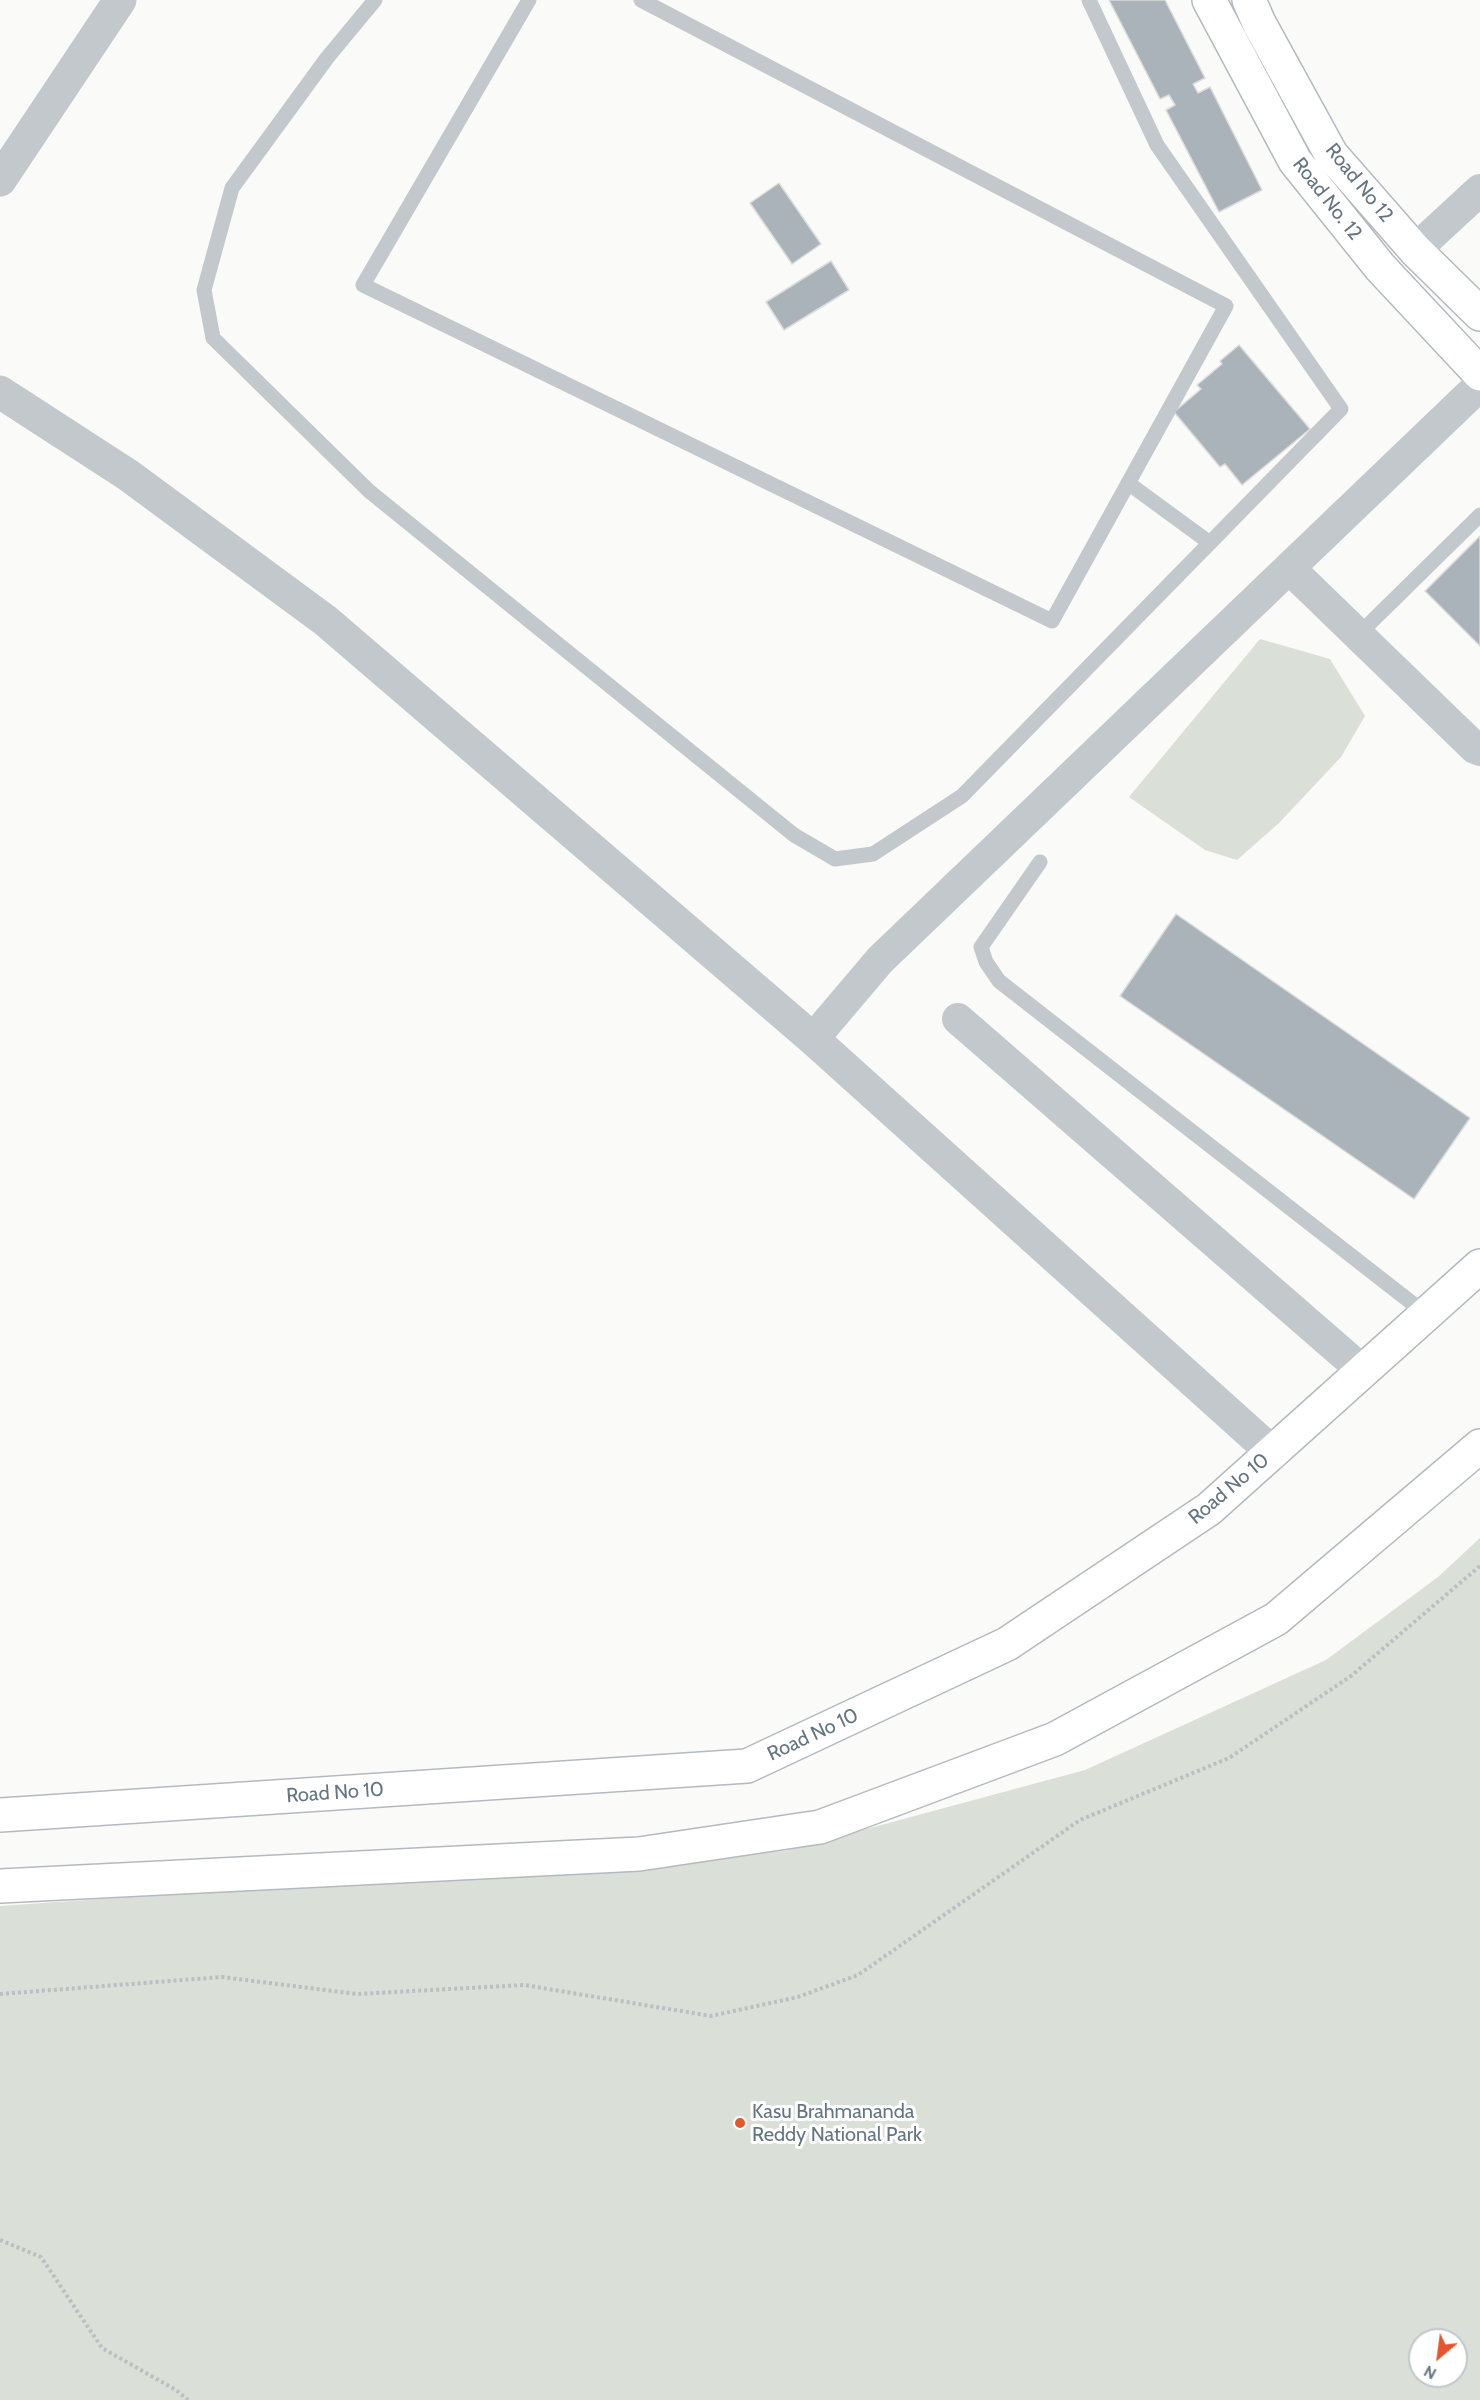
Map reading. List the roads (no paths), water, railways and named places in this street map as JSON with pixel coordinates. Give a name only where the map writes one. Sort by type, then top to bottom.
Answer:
[{"type":"main road","name":"Road No. 12","points":[[1209,0],[1295,161],[1380,267],[1480,374]]},
{"type":"main road","name":"Road No 12","points":[[1249,0],[1259,23],[1331,154],[1415,250],[1480,314]]},
{"type":"main road","name":"Road No 10","points":[[0,1815],[747,1766],[1007,1644],[1209,1509],[1480,1266]]},
{"type":"main road","points":[[0,1886],[639,1854],[820,1827],[1055,1739],[1276,1619],[1480,1446]]},
{"type":"street","points":[[0,180],[120,0]]},
{"type":"street","points":[[1415,250],[1480,190]]},
{"type":"street","points":[[813,1039],[880,960],[1480,385]]},
{"type":"street","points":[[0,392],[128,475],[326,621],[813,1039],[1272,1453]]},
{"type":"street","points":[[1290,569],[1474,748],[1480,750]]},
{"type":"street","points":[[958,1019],[1363,1371]]},
{"type":"lane","points":[[375,0],[327,58],[232,188],[204,290],[213,338],[288,409],[369,491],[795,835],[835,859],[873,854],[962,796],[1341,409],[1157,145],[1089,0]]},
{"type":"lane","points":[[529,0],[363,285],[1052,621],[1226,306],[641,0]]},
{"type":"lane","points":[[1128,483],[1210,543]]},
{"type":"lane","points":[[1358,634],[1480,515]]},
{"type":"lane","points":[[1040,862],[981,946],[986,962],[999,981],[1426,1314]]},
{"type":"place","name":"Kasu Brahmananda Reddy National Park","points":[[740,2123]]}]
